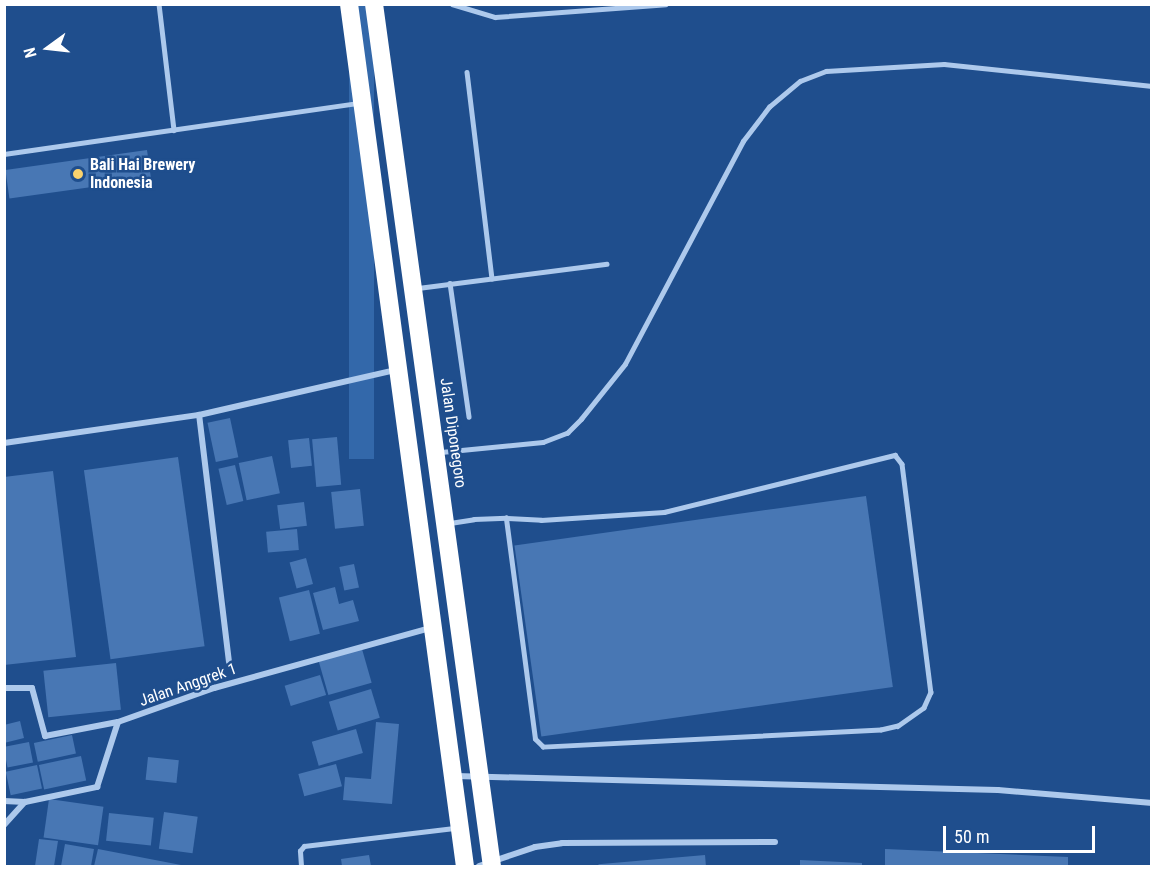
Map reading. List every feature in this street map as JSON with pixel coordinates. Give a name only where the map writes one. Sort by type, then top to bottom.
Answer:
[{"type":"highway","points":[[349,4],[396,370],[434,627],[458,828],[465,867]]},
{"type":"highway","name":"Jalan Diponegoro","points":[[374,4],[480,775],[487,865]]},
{"type":"street","points":[[4,443],[199,415],[396,370]]},
{"type":"street","points":[[199,415],[229,662]]},
{"type":"street","name":"Jalan Anggrek 1","points":[[4,688],[32,688],[45,736],[118,722],[214,688],[434,627]]},
{"type":"street","points":[[4,801],[25,802],[97,787],[118,722]]},
{"type":"street","points":[[452,776],[998,790],[1152,803]]},
{"type":"street","points":[[4,825],[25,802]]},
{"type":"street","points":[[487,865],[535,847],[562,843],[775,842]]},
{"type":"lane","points":[[159,4],[174,130]]},
{"type":"lane","points":[[452,4],[495,16],[666,4]]},
{"type":"lane","points":[[436,452],[543,442],[567,434],[626,364],[743,141],[769,106],[800,81],[826,71],[944,64],[1152,86]]},
{"type":"lane","points":[[467,72],[492,278]]},
{"type":"lane","points":[[4,154],[362,102]]},
{"type":"lane","points":[[413,288],[606,264]]},
{"type":"lane","points":[[450,283],[469,417]]},
{"type":"lane","points":[[445,524],[506,518],[541,520],[664,512],[895,455],[902,464],[931,692],[924,708],[898,726],[881,730],[543,747],[535,739],[506,518]]},
{"type":"lane","points":[[301,867],[300,851],[304,846],[458,828]]},
{"type":"shaded area","points":[[349,5],[374,5],[374,459],[349,459]]},
{"type":"building","name":"Bali Hai Brewery Indonesia","points":[[147,150],[151,179],[9,199],[5,170]]},
{"type":"building","points":[[230,418],[238,457],[216,462],[208,423]]},
{"type":"building","points":[[337,437],[341,485],[316,487],[312,439]]},
{"type":"building","points":[[309,438],[312,466],[291,468],[288,440]]},
{"type":"building","points":[[272,456],[280,493],[247,500],[239,463]]},
{"type":"building","points":[[178,457],[205,646],[111,659],[84,470]]},
{"type":"building","points":[[235,465],[243,501],[227,505],[218,469]]},
{"type":"building","points":[[53,471],[76,657],[4,665],[4,477]]},
{"type":"building","points":[[360,489],[364,526],[335,529],[331,492]]},
{"type":"building","points":[[866,496],[893,687],[541,737],[514,545]]},
{"type":"building","points":[[304,502],[307,526],[280,529],[277,505]]},
{"type":"building","points":[[297,529],[299,550],[268,553],[266,532]]},
{"type":"building","points":[[306,558],[313,584],[297,588],[290,562]]},
{"type":"building","points":[[354,564],[359,587],[344,591],[339,567]]},
{"type":"building","points":[[335,587],[339,604],[353,600],[359,621],[323,630],[313,593]]},
{"type":"building","points":[[309,590],[320,634],[290,641],[279,597]]},
{"type":"building","points":[[362,649],[372,683],[328,695],[319,661]]},
{"type":"building","points":[[116,663],[121,710],[48,717],[43,671]]},
{"type":"building","points":[[320,675],[326,695],[291,706],[285,686]]},
{"type":"building","points":[[371,689],[380,718],[338,731],[329,702]]},
{"type":"building","points":[[20,721],[24,738],[4,743],[4,725]]},
{"type":"building","points":[[376,722],[399,724],[392,804],[343,800],[345,777],[371,779]]},
{"type":"building","points":[[356,729],[363,753],[319,766],[312,742]]},
{"type":"building","points":[[72,735],[76,754],[38,762],[34,743]]},
{"type":"building","points":[[29,742],[33,763],[7,768],[4,747]]},
{"type":"building","points":[[81,756],[86,780],[44,789],[39,765]]},
{"type":"building","points":[[148,757],[179,760],[176,783],[146,780]]},
{"type":"building","points":[[336,764],[342,786],[304,796],[298,774]]},
{"type":"building","points":[[37,765],[42,788],[11,795],[6,772]]},
{"type":"building","points":[[49,799],[103,807],[98,845],[44,838]]},
{"type":"building","points":[[164,812],[198,817],[193,853],[159,849]]},
{"type":"building","points":[[109,813],[154,818],[151,846],[106,841]]},
{"type":"building","points":[[39,839],[58,841],[54,866],[35,866]]},
{"type":"building","points":[[65,844],[94,849],[91,866],[61,866]]},
{"type":"building","points":[[98,849],[181,865],[94,866]]},
{"type":"building","points":[[885,849],[1068,857],[1068,866],[885,866]]},
{"type":"building","points":[[369,855],[371,866],[342,866],[341,859]]},
{"type":"building","points":[[705,855],[706,866],[599,866],[598,864]]},
{"type":"building","points":[[800,860],[862,863],[862,866],[800,866]]},
{"type":"place","name":"Bali Hai Brewery Indonesia","points":[[78,174]]}]
